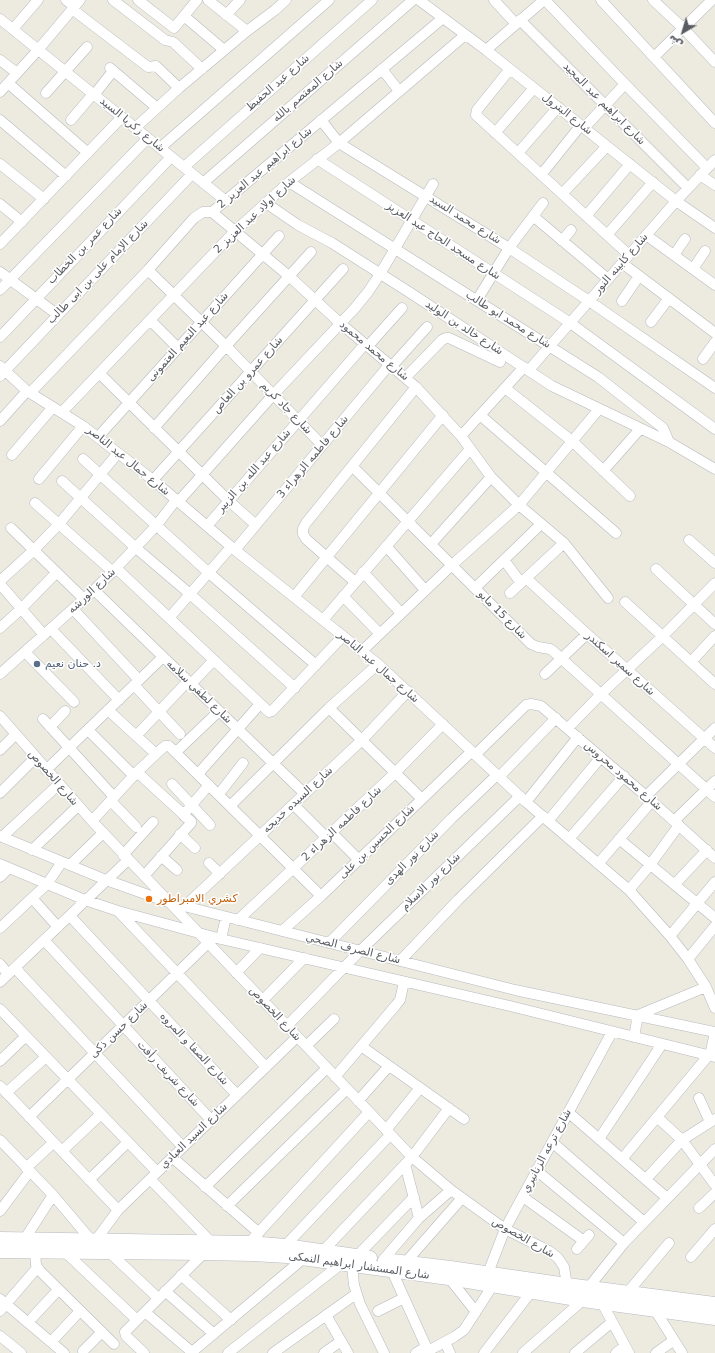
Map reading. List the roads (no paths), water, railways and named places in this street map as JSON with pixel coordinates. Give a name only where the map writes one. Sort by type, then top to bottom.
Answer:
[{"type":"main road","name":"شارع المستشار ابراهيم النمكى","points":[[0,1251],[109,1252],[208,1248],[254,1238],[285,1246],[323,1251],[350,1262]]},
{"type":"main road","name":"شارع المستشار ابراهيم النمكى","points":[[0,1239],[94,1240],[208,1248],[387,1265],[490,1279],[567,1285],[602,1302],[715,1318]]},
{"type":"main road","name":"شارع المستشار ابراهيم النمكى","points":[[387,1265],[404,1263],[450,1273]]},
{"type":"main road","name":"شارع المستشار ابراهيم النمكى","points":[[490,1279],[531,1292],[586,1294],[628,1292],[715,1304]]},
{"type":"street","points":[[13,29],[38,0]]},
{"type":"street","points":[[113,0],[165,40],[173,42],[202,69]]},
{"type":"street","points":[[138,0],[171,27],[175,27],[184,16],[192,2]]},
{"type":"street","points":[[208,0],[247,31]]},
{"type":"street","points":[[226,15],[240,0]]},
{"type":"street","points":[[135,128],[156,107],[286,0]]},
{"type":"street","points":[[160,148],[329,0]]},
{"type":"street","name":"شارع عبد الحفيظ","points":[[184,167],[372,0]]},
{"type":"street","name":"شارع ابراهيم عبد المجيد","points":[[494,0],[605,105],[688,188]]},
{"type":"street","points":[[601,0],[715,123]]},
{"type":"street","points":[[653,0],[683,28],[715,62]]},
{"type":"street","name":"شارع البترول","points":[[420,1],[486,50],[676,201],[715,228]]},
{"type":"street","name":"شارع المعتصم بالله","points":[[203,183],[420,1]]},
{"type":"street","points":[[486,50],[541,1],[625,84],[715,185]]},
{"type":"street","points":[[0,92],[38,50],[73,4],[148,67],[156,66],[179,88]]},
{"type":"street","points":[[654,57],[710,4]]},
{"type":"street","points":[[184,16],[224,50]]},
{"type":"street","name":"شارع ابراهيم عبد العزيز 2","points":[[0,421],[148,270],[194,218],[203,212],[212,212],[226,201],[442,18]]},
{"type":"street","name":"شارع زكريا السيد","points":[[0,19],[226,201]]},
{"type":"street","name":"شارع اولاد عبد العزيز 2","points":[[12,455],[57,410],[99,373],[235,231],[289,182],[466,35]]},
{"type":"street","points":[[46,93],[88,47]]},
{"type":"street","points":[[0,60],[17,73]]},
{"type":"street","points":[[71,120],[112,69],[156,107]]},
{"type":"street","points":[[382,69],[399,91]]},
{"type":"street","points":[[510,69],[477,110],[476,115],[607,235],[639,276],[715,333]]},
{"type":"street","points":[[8,83],[88,153]]},
{"type":"street","points":[[542,175],[582,127],[625,84]]},
{"type":"street","points":[[495,133],[534,88]]},
{"type":"street","points":[[518,153],[558,107]]},
{"type":"street","points":[[0,244],[122,117]]},
{"type":"street","points":[[0,120],[66,176]]},
{"type":"street","points":[[322,120],[339,142]]},
{"type":"street","points":[[0,290],[148,138]]},
{"type":"street","name":"شارع محمد السيد","points":[[339,142],[510,248],[715,388]]},
{"type":"street","points":[[562,194],[606,146]]},
{"type":"street","name":"شارع عمر بن الخطاب","points":[[0,337],[171,157]]},
{"type":"street","name":"شارع مسجد الحاج عبد العزيز","points":[[317,159],[570,322],[715,429]]},
{"type":"street","name":"شارع كابينه النور","points":[[461,436],[505,388],[550,345],[676,201],[715,160]]},
{"type":"street","points":[[0,164],[44,199]]},
{"type":"street","points":[[586,216],[630,164]]},
{"type":"street","name":"شارع الإمام على بن ابى طالب","points":[[2,371],[58,315],[192,174]]},
{"type":"street","name":"شارع محمد ابو طالب","points":[[289,182],[550,345],[598,377],[663,428],[669,442],[715,470]]},
{"type":"street","points":[[607,235],[652,182]]},
{"type":"street","points":[[340,323],[359,302],[380,274],[433,184]]},
{"type":"street","name":"شارع خالد بن الوليد","points":[[266,203],[298,225],[332,243],[552,386],[669,442]]},
{"type":"street","points":[[477,300],[510,248],[543,203]]},
{"type":"street","points":[[0,204],[22,222]]},
{"type":"street","name":"شارع محمد محمود","points":[[212,212],[290,277],[340,323],[406,377],[461,436],[491,477],[519,505],[564,543],[608,598]]},
{"type":"street","points":[[533,216],[608,279]]},
{"type":"street","points":[[562,241],[571,230]]},
{"type":"street","points":[[646,235],[715,285]]},
{"type":"street","name":"شارع عبد النعيم العتمونى","points":[[98,437],[279,236]]},
{"type":"street","points":[[674,255],[686,239]]},
{"type":"street","points":[[693,269],[705,251]]},
{"type":"street","points":[[154,428],[311,252]]},
{"type":"street","name":"شارع عمرو بن العاص","points":[[153,480],[343,269]]},
{"type":"street","name":"شارع جاد كريم","points":[[148,270],[226,346],[322,445]]},
{"type":"street","points":[[0,272],[58,315]]},
{"type":"street","points":[[622,301],[639,276]]},
{"type":"street","points":[[651,322],[669,298]]},
{"type":"street","name":"شارع عبد الله بن الزبير","points":[[207,526],[298,421],[366,345],[402,308]]},
{"type":"street","points":[[150,320],[178,348]]},
{"type":"street","name":"شارع الورشه","points":[[0,674],[94,590],[136,548],[177,501],[203,475],[273,395],[340,323]]},
{"type":"street","name":"شارع فاطمه الزهراء 3","points":[[169,618],[209,573],[256,525],[391,365],[427,327]]},
{"type":"street","name":"شارع خالد بن الوليد","points":[[406,377],[442,340],[446,338],[449,338],[500,362]]},
{"type":"street","points":[[703,359],[715,342]]},
{"type":"street","name":"شارع جمال عبد الناصر","points":[[2,371],[29,392],[98,437],[153,480],[233,548],[378,664],[523,799],[629,890],[670,936],[688,959],[710,990],[715,1008]]},
{"type":"street","points":[[99,373],[229,501],[256,525]]},
{"type":"street","points":[[355,582],[306,539],[303,534],[303,529],[306,523],[416,387]]},
{"type":"street","points":[[505,388],[572,441],[630,496]]},
{"type":"street","points":[[362,651],[425,590],[519,505],[599,409]]},
{"type":"street","points":[[294,597],[442,415]]},
{"type":"street","points":[[480,415],[616,534]]},
{"type":"street","points":[[39,479],[83,426]]},
{"type":"street","points":[[603,471],[640,428]]},
{"type":"street","points":[[323,620],[470,449]]},
{"type":"street","points":[[118,453],[59,524],[0,583],[21,609],[48,632],[118,700]]},
{"type":"street","points":[[83,460],[209,573],[316,665]]},
{"type":"street","name":"شارع 15 مايو","points":[[352,466],[531,644],[550,649],[562,658],[715,797]]},
{"type":"street","points":[[431,544],[491,477]]},
{"type":"street","points":[[62,481],[295,688]]},
{"type":"street","points":[[35,503],[169,618],[268,711],[272,712],[343,636]]},
{"type":"street","points":[[475,588],[541,524]]},
{"type":"street","points":[[11,528],[84,599]]},
{"type":"street","points":[[689,540],[715,562]]},
{"type":"street","points":[[510,593],[564,543]]},
{"type":"street","points":[[386,546],[425,590]]},
{"type":"street","name":"شارع سمير اسكندر","points":[[504,560],[523,581],[586,634],[715,748]]},
{"type":"street","points":[[656,569],[715,624]]},
{"type":"street","points":[[363,572],[401,613]]},
{"type":"street","points":[[0,628],[56,573]]},
{"type":"street","points":[[568,728],[601,694],[663,636],[715,583]]},
{"type":"street","name":"شارع لطفي سلامه","points":[[94,590],[305,794]]},
{"type":"street","points":[[343,596],[380,634]]},
{"type":"street","points":[[625,602],[691,662],[714,680]]},
{"type":"street","points":[[73,609],[180,734]]},
{"type":"street","points":[[545,674],[586,634]]},
{"type":"street","points":[[691,662],[715,636]]},
{"type":"street","points":[[25,652],[74,702]]},
{"type":"street","points":[[46,770],[163,657]]},
{"type":"street","points":[[136,736],[159,711],[214,660]]},
{"type":"street","points":[[230,806],[329,708],[378,664]]},
{"type":"street","name":"شارع السيده خديجه","points":[[185,906],[362,740],[408,692]]},
{"type":"street","points":[[198,774],[260,704]]},
{"type":"street","name":"شارع محمود محروس","points":[[526,705],[531,704],[541,706],[556,718],[649,798],[715,858]]},
{"type":"street","name":"شارع الحسين بن على","points":[[282,931],[321,896],[422,799],[526,705]]},
{"type":"street","points":[[329,708],[422,799]]},
{"type":"street","points":[[108,710],[156,754]]},
{"type":"street","points":[[50,727],[65,711]]},
{"type":"street","points":[[176,752],[219,711]]},
{"type":"street","name":"شارع الخصوص","points":[[0,716],[92,822],[369,1112],[388,1133],[408,1160],[505,1229],[549,1251],[558,1258],[564,1267],[567,1285]]},
{"type":"street","name":"شارع نور الهدى","points":[[329,943],[452,818],[498,776],[556,718]]},
{"type":"street","points":[[43,719],[136,827]]},
{"type":"street","name":"شارع فاطمه الزهراء 2","points":[[238,920],[395,773],[443,724]]},
{"type":"street","points":[[598,864],[619,839],[649,798],[679,764],[715,728]]},
{"type":"street","points":[[88,730],[191,822],[144,876]]},
{"type":"street","points":[[0,750],[16,734]]},
{"type":"street","name":"شارع نور الاسلام","points":[[287,1026],[360,951],[523,799],[578,737]]},
{"type":"street","points":[[92,822],[156,754],[165,746],[170,746],[321,896]]},
{"type":"street","points":[[0,793],[36,757]]},
{"type":"street","points":[[400,961],[458,900],[546,819],[601,757]]},
{"type":"street","points":[[219,794],[243,763]]},
{"type":"street","points":[[569,839],[624,776]]},
{"type":"street","points":[[629,890],[650,865],[677,823],[715,781]]},
{"type":"street","points":[[1,836],[58,784]]},
{"type":"street","points":[[172,784],[210,825]]},
{"type":"street","points":[[184,815],[209,785]]},
{"type":"street","points":[[294,805],[359,860]]},
{"type":"street","points":[[32,850],[78,806]]},
{"type":"street","points":[[0,982],[106,880],[126,858],[153,822]]},
{"type":"street","points":[[0,928],[66,864],[103,833]]},
{"type":"street","points":[[180,834],[195,848]]},
{"type":"street","name":"شارع الصرف الصحي","points":[[1,836],[106,880],[168,902],[515,990],[715,1032]]},
{"type":"street","points":[[619,839],[715,918]]},
{"type":"street","points":[[674,884],[707,850]]},
{"type":"street","points":[[162,856],[177,870]]},
{"type":"street","points":[[209,863],[220,874]]},
{"type":"street","points":[[0,877],[5,866]]},
{"type":"street","name":"شارع الصرف الصحي","points":[[5,866],[85,900],[118,911],[221,939],[510,1006],[711,1056]]},
{"type":"street","points":[[670,936],[715,882]]},
{"type":"street","points":[[32,898],[58,927]]},
{"type":"street","points":[[118,911],[266,1067]]},
{"type":"street","name":"شارع الصفا و المروه","points":[[70,916],[237,1095]]},
{"type":"street","points":[[221,939],[226,917]]},
{"type":"street","points":[[688,959],[715,926]]},
{"type":"street","name":"شارع شريف رأفت","points":[[44,940],[211,1120]]},
{"type":"street","name":"شارع حسن ذكى","points":[[29,1116],[208,943]]},
{"type":"street","points":[[236,972],[260,948]]},
{"type":"street","points":[[263,1000],[304,958]]},
{"type":"street","points":[[0,964],[12,971],[95,1053],[183,1147]]},
{"type":"street","points":[[335,1077],[398,1002],[404,982]]},
{"type":"street","points":[[510,1006],[515,990]]},
{"type":"street","points":[[634,1037],[638,1015],[710,990]]},
{"type":"street","points":[[1,1011],[128,1142],[208,1248],[136,1320],[126,1332],[126,1336],[144,1353]]},
{"type":"street","points":[[306,1046],[334,1019]]},
{"type":"street","name":"شارع ترعه الزنانيري","points":[[416,1353],[428,1350],[445,1342],[464,1330],[476,1312],[490,1279],[505,1229],[612,1032]]},
{"type":"street","points":[[622,1159],[711,1056],[715,1032]]},
{"type":"street","points":[[0,1061],[26,1036]]},
{"type":"street","name":"شارع السيد العبادي","points":[[94,1240],[118,1210],[297,1037]]},
{"type":"street","points":[[599,1138],[662,1044]]},
{"type":"street","points":[[361,1046],[464,1119]]},
{"type":"street","points":[[46,1057],[3,1089],[118,1210]]},
{"type":"street","points":[[358,1101],[390,1066]]},
{"type":"street","points":[[205,1187],[327,1068]]},
{"type":"street","points":[[285,1246],[388,1133],[420,1088]]},
{"type":"street","points":[[226,1206],[347,1089]]},
{"type":"street","points":[[646,1179],[682,1140],[712,1120],[699,1098]]},
{"type":"street","points":[[323,1251],[408,1160],[449,1108]]},
{"type":"street","points":[[172,1158],[226,1206],[254,1238],[369,1112]]},
{"type":"street","points":[[568,1112],[667,1198]]},
{"type":"street","points":[[62,1151],[102,1114]]},
{"type":"street","points":[[657,1117],[682,1140],[715,1185]]},
{"type":"street","points":[[0,1211],[28,1170],[53,1142]]},
{"type":"street","points":[[89,1180],[128,1142]]},
{"type":"street","points":[[552,1142],[644,1222]]},
{"type":"street","points":[[2,1147],[53,1195],[94,1240]]},
{"type":"street","points":[[523,1353],[586,1294],[624,1243],[715,1149]]},
{"type":"street","points":[[408,1160],[419,1218]]},
{"type":"street","points":[[536,1170],[624,1243]]},
{"type":"street","points":[[428,1350],[387,1265],[419,1218],[451,1190]]},
{"type":"street","points":[[699,1208],[715,1193]]},
{"type":"street","points":[[24,1240],[53,1195]]},
{"type":"street","points":[[522,1196],[583,1242]]},
{"type":"street","points":[[228,1353],[350,1262],[414,1197]]},
{"type":"street","points":[[404,1263],[462,1198]]},
{"type":"street","points":[[691,1257],[715,1229]]},
{"type":"street","points":[[628,1292],[669,1243]]},
{"type":"street","points":[[35,1251],[37,1268],[114,1344]]},
{"type":"street","points":[[64,1251],[136,1320]]},
{"type":"street","points":[[109,1252],[162,1295],[214,1334]]},
{"type":"street","points":[[144,1312],[192,1353],[304,1258]]},
{"type":"street","points":[[350,1262],[356,1294],[364,1314],[384,1353]]},
{"type":"street","points":[[37,1268],[2,1305],[64,1353]]},
{"type":"street","points":[[450,1273],[476,1312]]},
{"type":"street","points":[[181,1275],[200,1286],[231,1320]]},
{"type":"street","points":[[33,1317],[58,1290]]},
{"type":"street","points":[[484,1353],[531,1292]]},
{"type":"street","points":[[274,1353],[356,1294]]},
{"type":"street","points":[[378,1311],[404,1298]]},
{"type":"street","points":[[602,1302],[627,1349],[616,1353]]},
{"type":"street","points":[[655,1310],[682,1353]]},
{"type":"street","points":[[51,1342],[80,1311]]},
{"type":"street","points":[[326,1315],[348,1353]]},
{"type":"street","points":[[576,1353],[612,1322]]},
{"type":"street","points":[[83,1351],[102,1332]]},
{"type":"street","points":[[0,1336],[21,1353]]},
{"type":"street","points":[[656,1353],[674,1340]]},
{"type":"street","points":[[324,1353],[341,1341]]},
{"type":"street","points":[[445,1342],[450,1353]]},
{"type":"place","name":"د. حنان نعيم","points":[[37,664]]},
{"type":"place","name":"كشري الامبراطور","points":[[149,899]]}]
